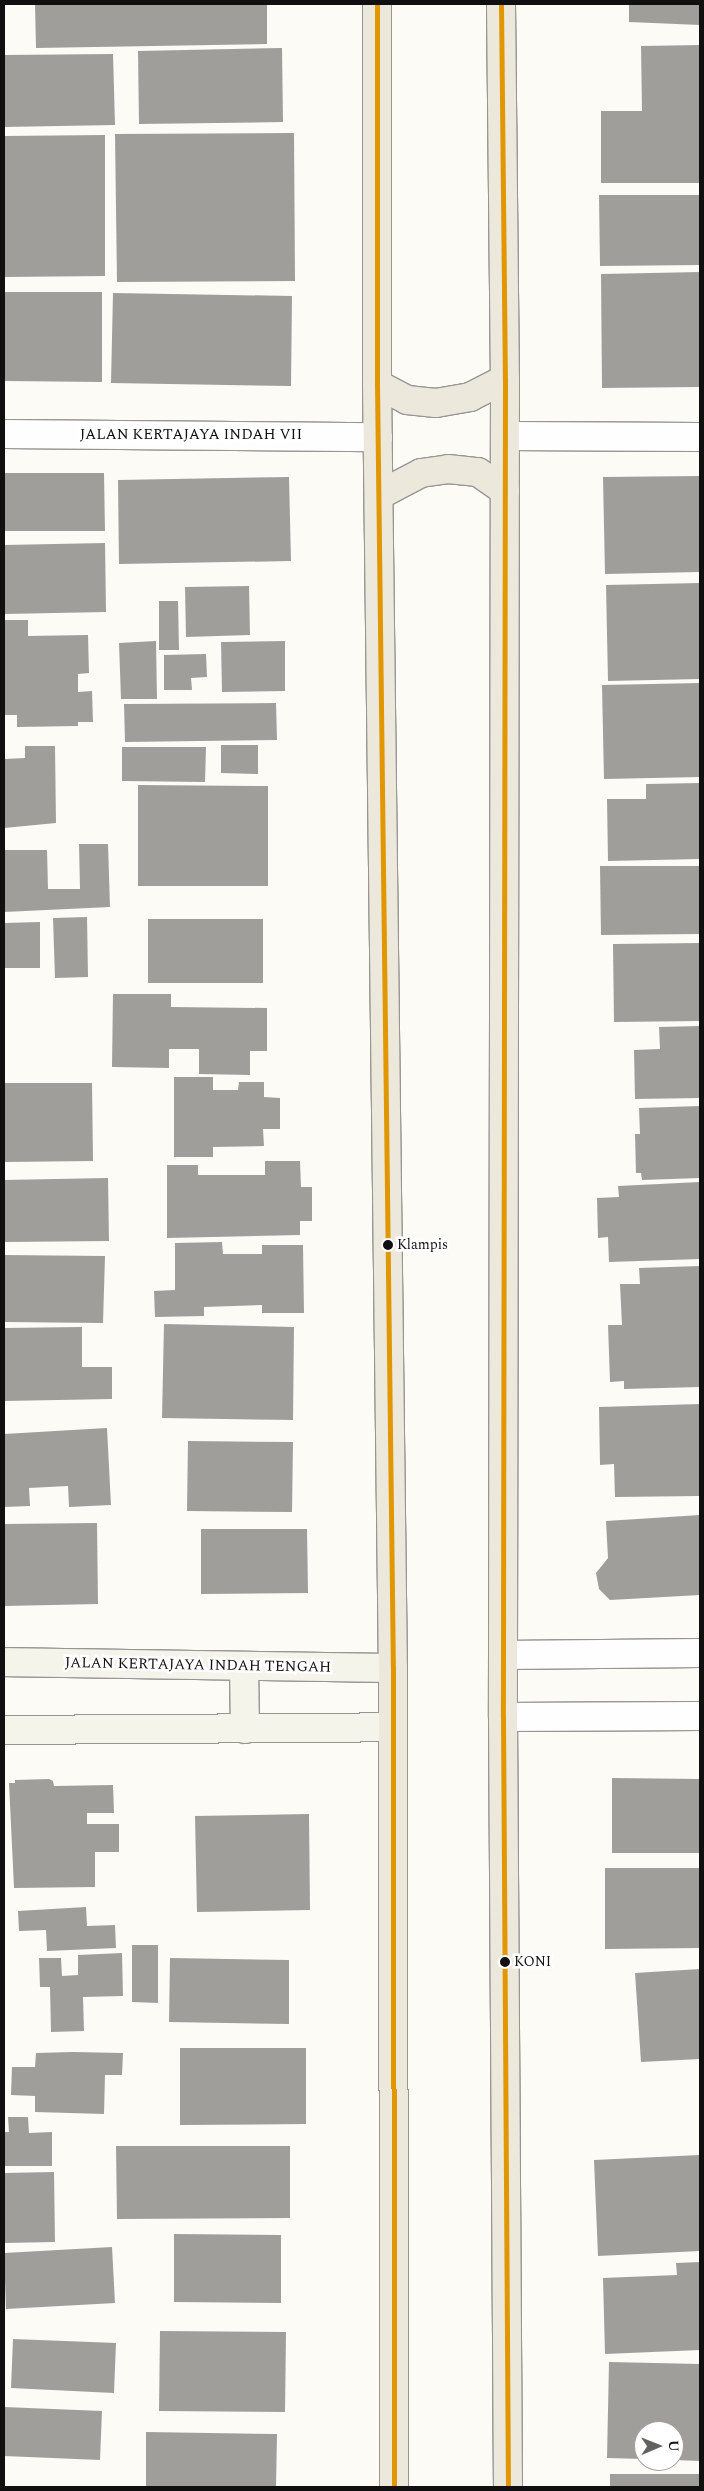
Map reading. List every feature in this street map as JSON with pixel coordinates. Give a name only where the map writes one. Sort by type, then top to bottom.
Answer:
[{"type":"main road","points":[[377,4],[377,384],[381,494],[392,1668],[394,2487]]},
{"type":"main road","points":[[501,4],[506,379],[503,1717],[508,2487]]},
{"type":"main road","points":[[377,384],[407,400],[436,403],[470,398],[506,379]]},
{"type":"main road","points":[[381,494],[421,473],[448,469],[478,472],[505,491]]},
{"type":"main road","name":"JALAN KERTAJAYA INDAH TENGAH","points":[[4,1662],[392,1668]]},
{"type":"main road","points":[[244,1666],[245,1728]]},
{"type":"main road","points":[[4,1730],[391,1727]]},
{"type":"street","name":"JALAN KERTAJAYA INDAH VII","points":[[4,434],[378,436]]},
{"type":"street","points":[[505,436],[700,437]]},
{"type":"street","points":[[503,1655],[700,1653]]},
{"type":"street","points":[[503,1717],[700,1716]]},
{"type":"building","points":[[35,4],[267,4],[267,44],[36,48]]},
{"type":"building","points":[[629,4],[700,4],[700,25],[629,22]]},
{"type":"building","points":[[700,45],[700,183],[601,183],[601,111],[642,111],[641,46]]},
{"type":"building","points":[[282,48],[283,122],[139,124],[138,51]]},
{"type":"building","points":[[113,54],[115,125],[4,127],[4,55]]},
{"type":"building","points":[[294,133],[295,281],[117,282],[115,134]]},
{"type":"building","points":[[105,135],[105,276],[4,277],[4,136]]},
{"type":"building","points":[[599,195],[700,195],[700,265],[600,266]]},
{"type":"building","points":[[700,272],[700,387],[602,388],[601,274]]},
{"type":"building","points":[[4,292],[102,292],[102,382],[4,381]]},
{"type":"building","points":[[113,293],[292,296],[291,386],[111,383]]},
{"type":"building","points":[[4,473],[104,473],[105,531],[4,531]]},
{"type":"building","points":[[700,476],[700,572],[605,574],[603,477]]},
{"type":"building","points":[[289,477],[291,561],[119,564],[118,480]]},
{"type":"building","points":[[105,543],[106,612],[4,614],[4,545]]},
{"type":"building","points":[[700,583],[700,679],[608,681],[606,585]]},
{"type":"building","points":[[249,586],[250,635],[186,637],[185,587]]},
{"type":"building","points":[[159,601],[178,601],[179,650],[159,650]]},
{"type":"building","points":[[4,620],[28,620],[28,636],[88,635],[89,673],[78,674],[78,692],[92,691],[93,722],[78,722],[78,726],[17,727],[17,715],[4,715]]},
{"type":"building","points":[[156,641],[157,699],[121,699],[119,643]]},
{"type":"building","points":[[285,641],[285,691],[222,692],[221,642]]},
{"type":"building","points":[[206,654],[207,677],[191,678],[192,690],[164,690],[164,655]]},
{"type":"building","points":[[700,683],[700,777],[604,779],[602,685]]},
{"type":"building","points":[[276,703],[277,740],[125,742],[124,704]]},
{"type":"building","points":[[221,745],[258,745],[258,774],[221,773]]},
{"type":"building","points":[[25,746],[55,746],[56,823],[4,828],[4,759],[25,758]]},
{"type":"building","points":[[122,747],[206,747],[205,782],[122,781]]},
{"type":"building","points":[[700,783],[700,859],[608,861],[607,799],[646,799],[646,784]]},
{"type":"building","points":[[138,785],[268,786],[268,886],[138,886]]},
{"type":"building","points":[[79,844],[108,844],[110,907],[4,912],[4,850],[47,850],[48,889],[80,889]]},
{"type":"building","points":[[600,866],[700,866],[700,934],[601,935]]},
{"type":"building","points":[[87,917],[88,977],[55,978],[53,918]]},
{"type":"building","points":[[148,919],[263,919],[263,983],[148,983]]},
{"type":"building","points":[[40,922],[40,968],[4,968],[4,923]]},
{"type":"building","points":[[700,943],[700,1021],[614,1022],[613,944]]},
{"type":"building","points":[[113,994],[171,994],[171,1007],[267,1008],[267,1051],[250,1051],[250,1075],[199,1074],[199,1049],[169,1049],[169,1068],[112,1067]]},
{"type":"building","points":[[700,1026],[700,1098],[635,1099],[634,1050],[660,1049],[659,1027]]},
{"type":"building","points":[[174,1077],[213,1077],[213,1090],[238,1090],[239,1082],[264,1082],[264,1097],[280,1098],[280,1129],[263,1129],[264,1146],[213,1147],[213,1157],[174,1157]]},
{"type":"building","points":[[4,1083],[92,1083],[93,1161],[4,1162]]},
{"type":"building","points":[[700,1106],[700,1178],[642,1180],[641,1173],[636,1173],[635,1134],[640,1134],[639,1108]]},
{"type":"building","points":[[265,1161],[300,1161],[301,1187],[312,1187],[312,1221],[300,1221],[300,1235],[167,1238],[167,1165],[198,1165],[198,1175],[265,1175]]},
{"type":"building","points":[[108,1178],[109,1241],[4,1242],[4,1180]]},
{"type":"building","points":[[700,1182],[700,1259],[609,1262],[608,1237],[598,1238],[597,1198],[619,1197],[618,1186]]},
{"type":"building","points":[[222,1242],[223,1254],[262,1254],[262,1245],[303,1245],[304,1313],[262,1313],[262,1305],[204,1307],[204,1316],[155,1317],[154,1291],[175,1290],[175,1243]]},
{"type":"building","points":[[4,1255],[105,1256],[103,1323],[4,1322]]},
{"type":"building","points":[[700,1266],[700,1387],[624,1389],[624,1381],[610,1382],[608,1325],[622,1325],[620,1284],[640,1284],[639,1268]]},
{"type":"building","points":[[164,1324],[294,1327],[293,1420],[162,1418]]},
{"type":"building","points":[[82,1327],[82,1367],[112,1367],[112,1399],[4,1401],[4,1328]]},
{"type":"building","points":[[700,1404],[700,1496],[615,1497],[614,1464],[600,1465],[599,1407]]},
{"type":"building","points":[[107,1428],[111,1505],[69,1507],[68,1486],[29,1488],[30,1506],[4,1507],[4,1434]]},
{"type":"building","points":[[188,1441],[293,1442],[292,1512],[187,1511]]},
{"type":"building","points":[[700,1515],[700,1595],[610,1600],[599,1589],[596,1573],[608,1558],[606,1521]]},
{"type":"building","points":[[97,1523],[98,1604],[4,1606],[4,1524]]},
{"type":"building","points":[[201,1529],[307,1529],[308,1593],[201,1594]]},
{"type":"building","points":[[612,1778],[700,1779],[699,1853],[612,1853]]},
{"type":"building","points":[[49,1779],[53,1781],[54,1786],[113,1785],[114,1813],[87,1813],[87,1824],[119,1824],[119,1852],[95,1852],[95,1887],[14,1888],[9,1783],[15,1783],[15,1780]]},
{"type":"building","points":[[309,1814],[310,1910],[197,1912],[195,1816]]},
{"type":"building","points":[[605,1868],[700,1868],[699,1948],[605,1949]]},
{"type":"building","points":[[86,1907],[87,1926],[115,1925],[116,1948],[47,1951],[46,1930],[19,1931],[18,1911]]},
{"type":"building","points":[[132,1945],[158,1945],[158,2003],[132,2002]]},
{"type":"building","points":[[122,1953],[123,1996],[83,1997],[84,2031],[51,2032],[50,1987],[40,1987],[39,1958],[61,1958],[62,1976],[78,1975],[78,1955]]},
{"type":"building","points":[[170,1958],[289,1960],[289,2024],[169,2022]]},
{"type":"building","points":[[700,1969],[700,2059],[641,2062],[635,1973]]},
{"type":"building","points":[[180,2048],[306,2048],[306,2124],[180,2125]]},
{"type":"building","points":[[36,2053],[123,2053],[122,2075],[105,2075],[104,2114],[35,2112],[35,2096],[11,2095],[12,2067],[35,2067]]},
{"type":"building","points":[[8,2117],[28,2117],[29,2133],[52,2132],[52,2166],[4,2166],[4,2132],[9,2132]]},
{"type":"building","points":[[116,2146],[290,2146],[290,2218],[117,2219]]},
{"type":"building","points":[[700,2155],[700,2251],[598,2256],[594,2160]]},
{"type":"building","points":[[54,2172],[55,2242],[4,2243],[4,2173]]},
{"type":"building","points":[[174,2234],[281,2235],[281,2303],[174,2302]]},
{"type":"building","points":[[112,2247],[115,2303],[6,2309],[4,2253]]},
{"type":"building","points":[[700,2262],[700,2350],[605,2354],[603,2278],[677,2275],[676,2263]]},
{"type":"building","points":[[160,2331],[286,2332],[285,2412],[159,2411]]},
{"type":"building","points":[[13,2339],[116,2343],[114,2393],[11,2388]]},
{"type":"building","points":[[609,2362],[700,2364],[700,2461],[684,2460],[684,2421],[634,2421],[634,2459],[607,2458]]},
{"type":"building","points":[[4,2407],[102,2411],[100,2460],[4,2456]]},
{"type":"building","points":[[146,2432],[277,2434],[276,2487],[146,2487]]},
{"type":"building","points":[[610,2474],[700,2474],[700,2487],[610,2487]]},
{"type":"transit line","points":[[377,4],[377,384],[393,1668],[394,2487]]},
{"type":"transit line","points":[[501,4],[505,379],[503,1717],[508,2487]]},
{"type":"place","name":"Klampis","points":[[388,1245]]},
{"type":"place","name":"KONI","points":[[505,1962]]}]
